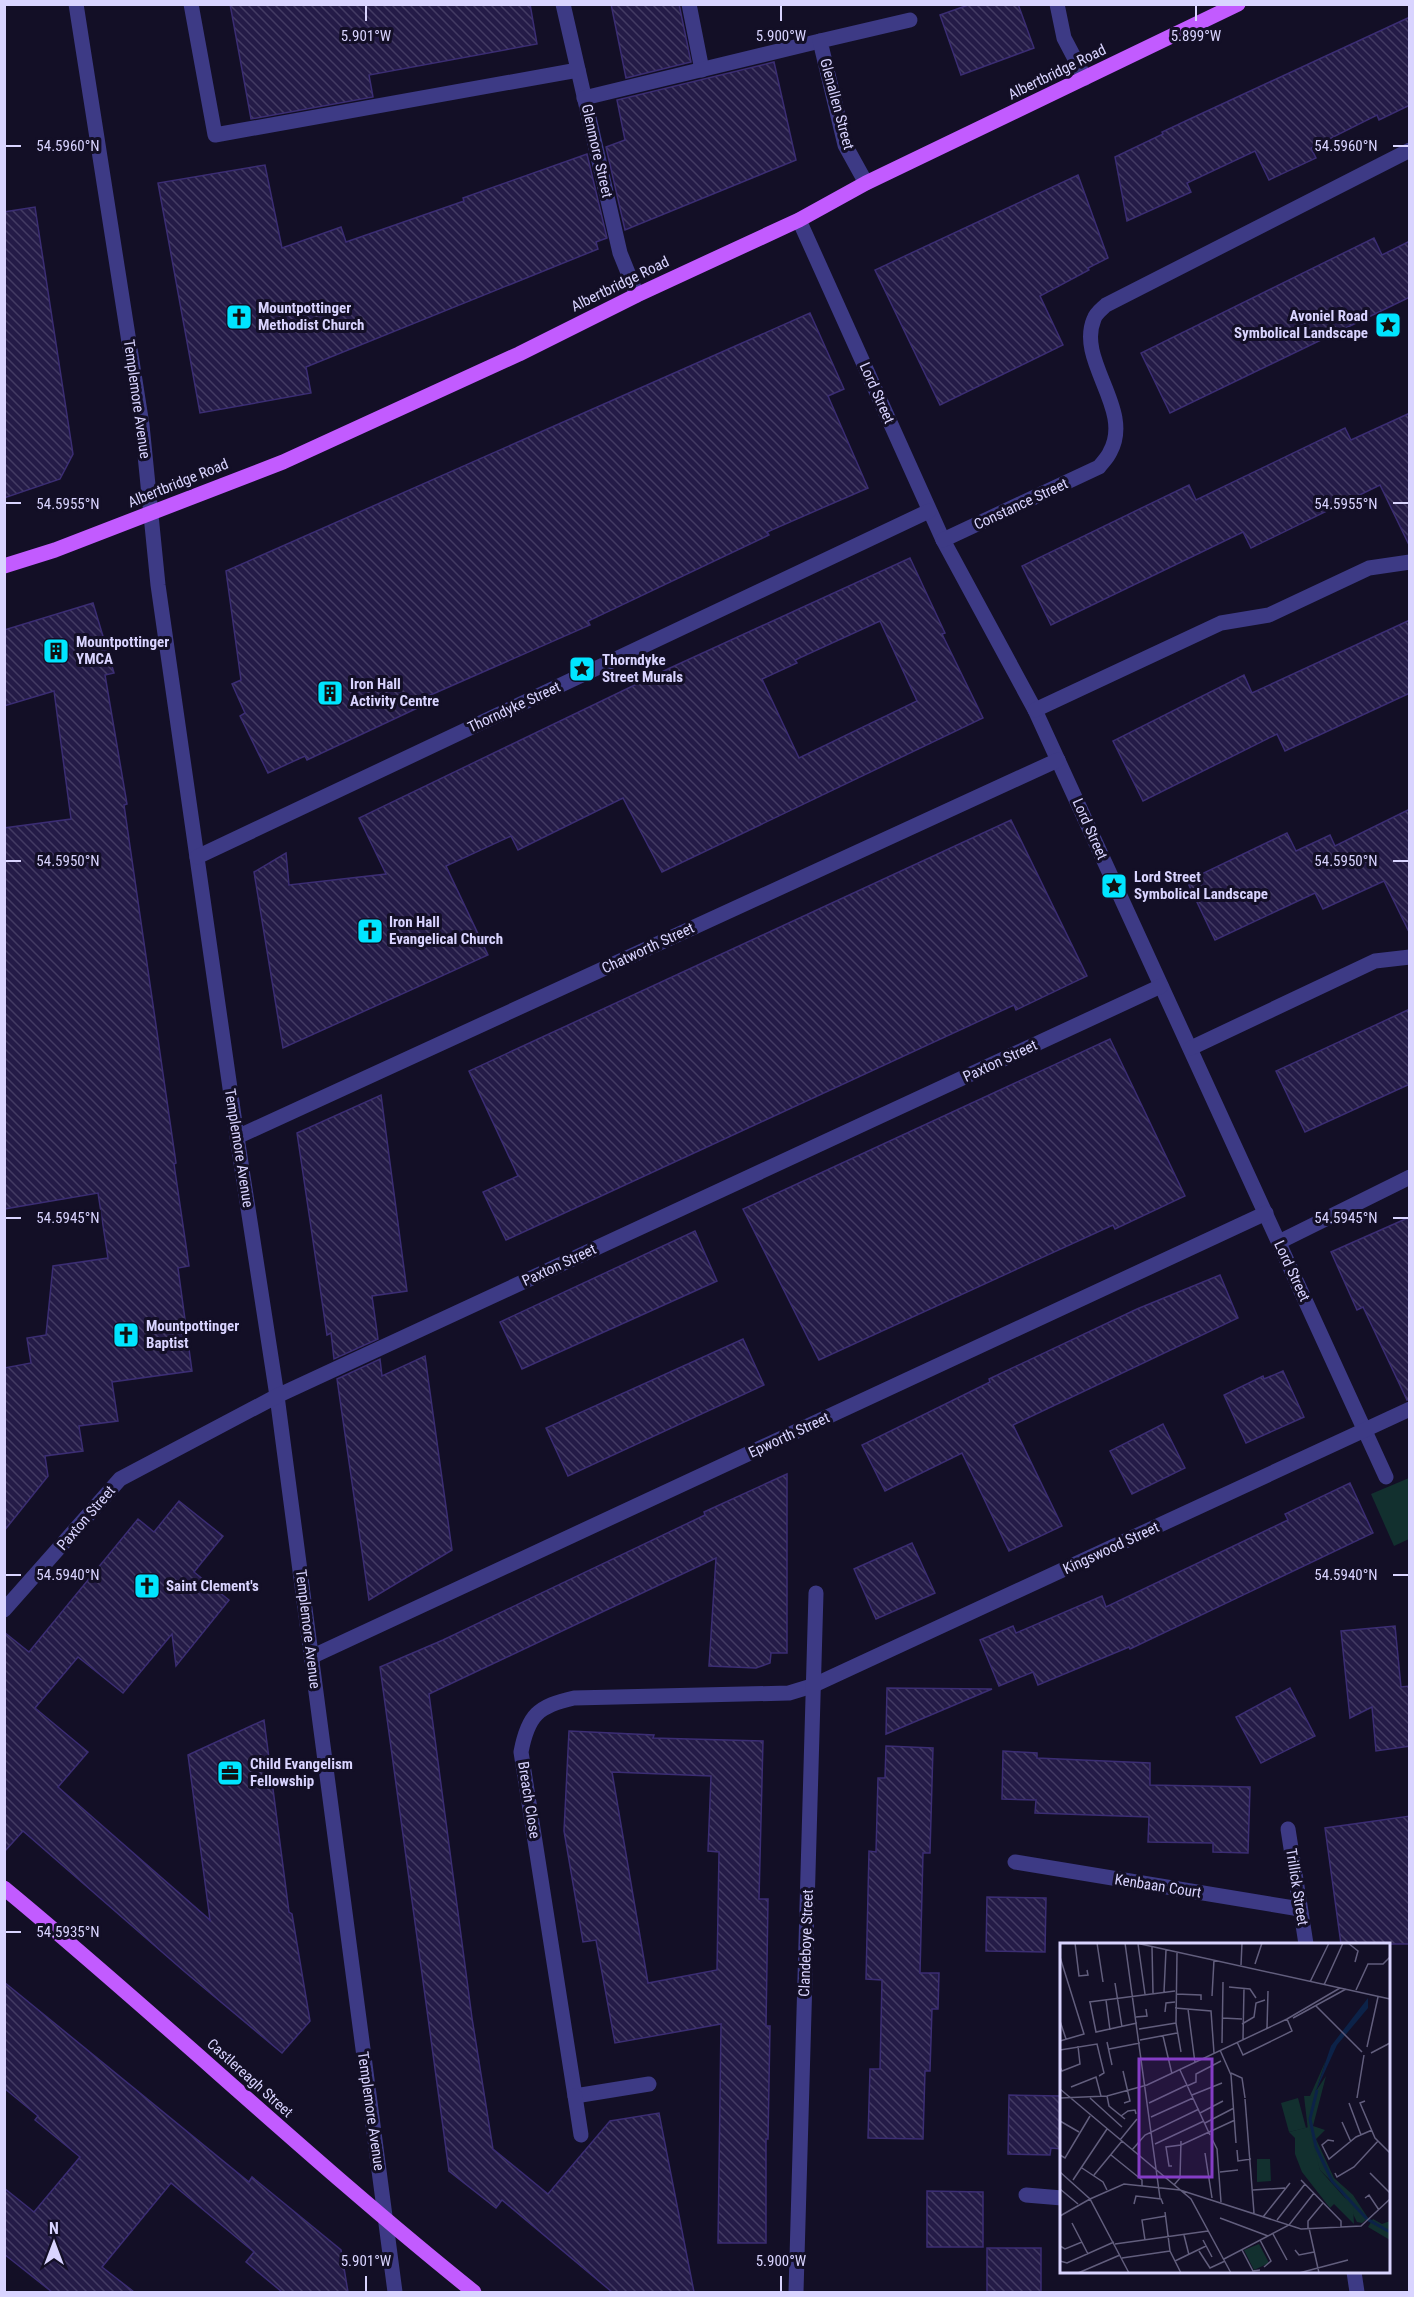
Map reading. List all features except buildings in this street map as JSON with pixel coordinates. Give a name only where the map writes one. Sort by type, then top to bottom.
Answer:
[{"type":"main road","name":"Albertbridge Road","points":[[4,566],[55,550],[283,462],[519,354],[799,220],[866,183],[1238,4]]},
{"type":"main road","name":"Castlereagh Street","points":[[4,1888],[385,2219],[474,2292]]},
{"type":"street","name":"Templemore Avenue","points":[[76,4],[141,416],[158,585],[237,1137],[277,1396],[395,2292]]},
{"type":"street","points":[[191,4],[215,135],[578,70]]},
{"type":"street","name":"Glenmore Street","points":[[563,4],[620,253],[637,296]]},
{"type":"street","points":[[689,4],[702,70]]},
{"type":"street","points":[[1057,4],[1064,38],[1085,78]]},
{"type":"street","name":"Glenallen Street","points":[[866,183],[845,146],[820,41],[910,20]]},
{"type":"street","points":[[584,98],[820,41]]},
{"type":"street","name":"Constance Street","points":[[943,540],[1100,467],[1112,450],[1116,428],[1112,403],[1092,353],[1090,335],[1095,317],[1106,305],[1410,150]]},
{"type":"street","name":"Lord Street","points":[[799,220],[929,511],[1035,711],[1058,760],[1386,1477]]},
{"type":"street","name":"Thorndyke Street","points":[[197,857],[929,511]]},
{"type":"street","points":[[1035,711],[1221,623],[1269,615],[1369,568],[1410,562]]},
{"type":"street","name":"Chatworth Street","points":[[237,1137],[1058,760]]},
{"type":"street","points":[[1191,1048],[1375,960],[1410,957]]},
{"type":"street","name":"Paxton Street","points":[[4,1610],[120,1479],[277,1396],[1161,986]]},
{"type":"street","points":[[1279,1242],[1410,1177]]},
{"type":"street","name":"Epworth Street","points":[[311,1657],[1266,1213]]},
{"type":"street","name":"Kingswood Street","points":[[812,1686],[1410,1409]]},
{"type":"street","name":"Clandeboye Street","points":[[796,2292],[816,1593]]},
{"type":"street","name":"Breach Close","points":[[581,2135],[521,1752],[525,1729],[535,1713],[551,1703],[574,1698],[789,1693],[812,1686]]},
{"type":"street","name":"Trillick Street","points":[[1288,1829],[1306,1943]]},
{"type":"street","name":"Kenbaan Court","points":[[1015,1862],[1300,1909]]},
{"type":"street","points":[[575,2096],[649,2084]]},
{"type":"street","points":[[1026,2195],[1060,2198]]},
{"type":"street","points":[[1354,2273],[1357,2292]]},
{"type":"green space","points":[[1409,1478],[1409,1539],[1394,1546],[1371,1494]]},
{"type":"place","name":"Mountpottinger Methodist Church","points":[[239,317]]},
{"type":"place","name":"Avoniel Road Symbolical Landscape","points":[[1388,325]]},
{"type":"place","name":"Mountpottinger YMCA","points":[[56,651]]},
{"type":"place","name":"Thorndyke Street Murals","points":[[582,669]]},
{"type":"place","name":"Iron Hall Activity Centre","points":[[330,693]]},
{"type":"place","name":"Lord Street Symbolical Landscape","points":[[1114,886]]},
{"type":"place","name":"Iron Hall Evangelical Church","points":[[370,931]]},
{"type":"place","name":"Mountpottinger Baptist","points":[[126,1335]]},
{"type":"place","name":"Saint Clement's","points":[[147,1586]]},
{"type":"place","name":"Child Evangelism Fellowship","points":[[230,1773]]}]
